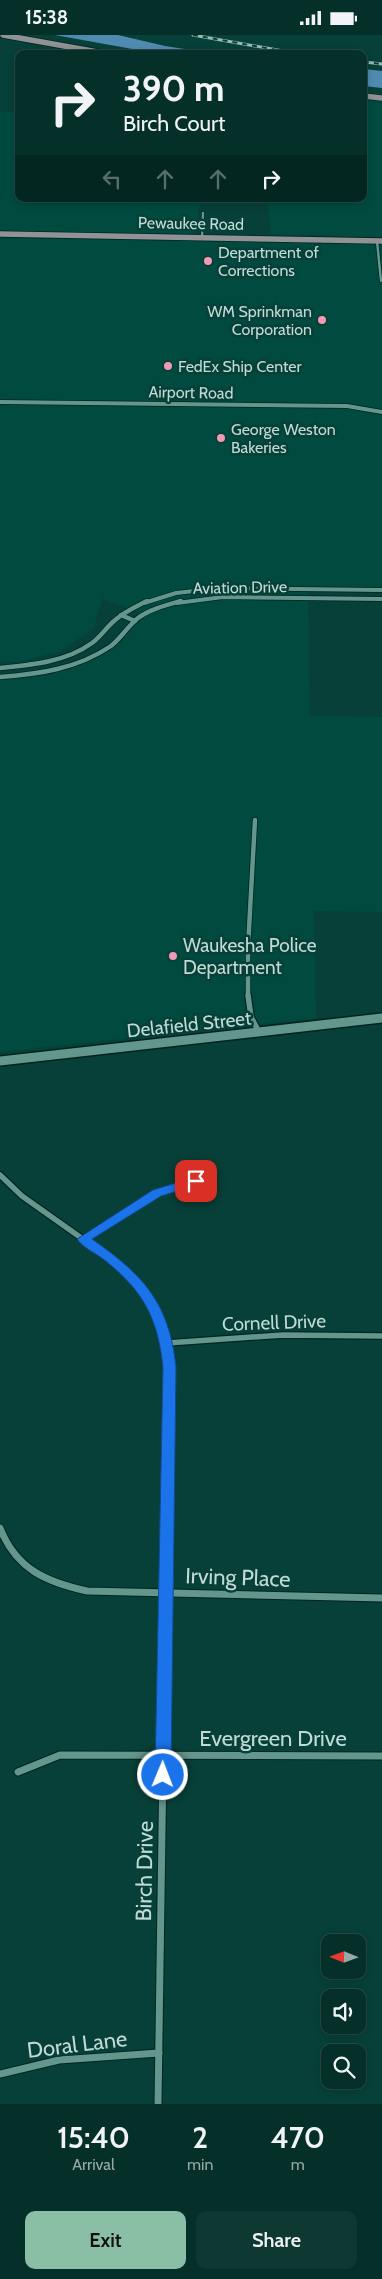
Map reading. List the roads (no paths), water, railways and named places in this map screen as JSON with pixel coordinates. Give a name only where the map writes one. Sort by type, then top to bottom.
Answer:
[{"type":"main road","points":[[2,35],[86,50]]},
{"type":"main road","points":[[367,96],[382,98]]},
{"type":"main road","name":"Pewaukee Road","points":[[0,234],[379,241]]},
{"type":"street","points":[[202,237],[204,213]]},
{"type":"street","points":[[379,241],[381,281]]},
{"type":"street","name":"Airport Road","points":[[0,402],[347,406],[382,412]]},
{"type":"street","name":"Aviation Drive","points":[[0,668],[52,661],[86,648],[121,615],[139,605],[176,593],[207,589],[382,590]]},
{"type":"street","points":[[264,589],[265,597]]},
{"type":"street","points":[[314,589],[314,598]]},
{"type":"street","name":"Aviation Drive","points":[[0,677],[40,674],[70,667],[105,650],[135,621],[157,608],[183,601],[223,597],[382,599]]},
{"type":"street","points":[[121,615],[135,621]]},
{"type":"street","points":[[52,661],[70,667]]},
{"type":"street","points":[[255,820],[248,947],[248,1005],[251,1017],[259,1032]]},
{"type":"street","name":"Delafield Street","points":[[0,1061],[382,1018]]},
{"type":"street","name":"Birch Drive","points":[[0,1175],[23,1197],[112,1259],[140,1286],[160,1319],[167,1343],[170,1367],[158,2104]]},
{"type":"street","points":[[83,1239],[157,1193],[196,1181]]},
{"type":"street","name":"Cornell Drive","points":[[167,1343],[289,1335],[382,1336]]},
{"type":"street","name":"Irving Place","points":[[0,1528],[8,1548],[18,1560],[34,1573],[55,1584],[96,1592],[382,1599]]},
{"type":"street","name":"Evergreen Drive","points":[[18,1772],[51,1757],[60,1755],[382,1756]]},
{"type":"street","name":"Doral Lane","points":[[0,2074],[64,2059],[98,2055],[159,2053]]},
{"type":"water","points":[[55,35],[118,35],[191,50],[138,50]]},
{"type":"water","points":[[367,69],[382,71],[382,88],[367,86]]},
{"type":"railway","points":[[193,35],[277,50]]},
{"type":"railway","points":[[367,62],[382,64]]},
{"type":"place","name":"Department of Corrections","points":[[208,261]]},
{"type":"place","name":"WM Sprinkman Corporation","points":[[322,320]]},
{"type":"place","name":"FedEx Ship Center","points":[[168,366]]},
{"type":"place","name":"George Weston Bakeries","points":[[221,438]]},
{"type":"place","name":"Waukesha Police Department","points":[[173,956]]}]
